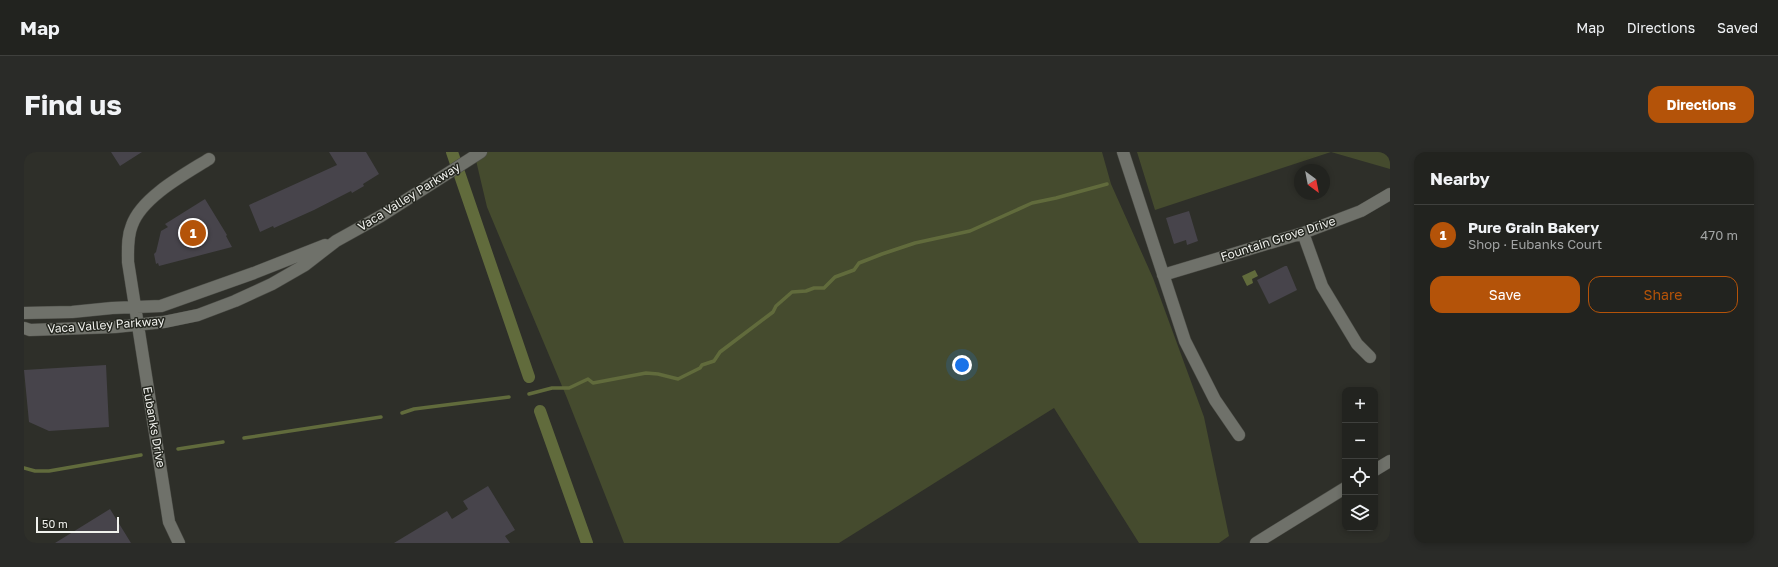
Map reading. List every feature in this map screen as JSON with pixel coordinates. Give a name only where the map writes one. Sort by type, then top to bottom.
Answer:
[{"type":"street","name":"Vaca Valley Parkway","points":[[24,313],[72,312],[112,308],[161,306],[190,297],[336,241],[381,216],[481,152]]},
{"type":"street","points":[[1123,152],[1185,341],[1215,400],[1239,435]]},
{"type":"street","name":"Eubanks Drive","points":[[179,543],[169,522],[128,262],[128,243],[132,224],[157,193],[209,159]]},
{"type":"street","name":"Fountain Grove Drive","points":[[1163,275],[1303,232],[1361,211],[1390,194]]},
{"type":"street","points":[[1303,232],[1322,286],[1357,344],[1370,358]]},
{"type":"street","name":"Vaca Valley Parkway","points":[[24,328],[30,330],[115,327],[164,322],[198,315],[235,301],[272,284],[305,265],[336,241]]},
{"type":"street","points":[[1378,468],[1390,461]]},
{"type":"street","points":[[1256,543],[1342,490]]},
{"type":"shaded area","points":[[474,152],[1102,152],[1111,184],[1153,278],[1204,417],[1229,536],[1219,543],[1139,543],[1054,408],[839,543],[624,543],[567,398],[487,207]]},
{"type":"shaded area","points":[[1137,152],[1331,152],[1294,164],[1155,210]]},
{"type":"shaded area","points":[[1331,152],[1390,152],[1390,169]]},
{"type":"shaded area","points":[[1255,270],[1258,276],[1252,279],[1253,283],[1247,286],[1242,276]]},
{"type":"building","points":[[111,152],[142,152],[120,166]]},
{"type":"building","points":[[329,152],[366,152],[379,174],[352,193],[351,191],[314,210],[274,228],[273,226],[260,232],[249,205],[337,165]]},
{"type":"building","points":[[205,199],[227,235],[226,236],[232,247],[159,266],[158,263],[156,264],[154,254],[156,252],[161,231],[168,227],[165,224]]},
{"type":"building","points":[[1189,211],[1198,241],[1187,245],[1186,240],[1174,244],[1166,218]]},
{"type":"building","points":[[1287,266],[1297,290],[1269,304],[1257,280]]},
{"type":"building","points":[[106,365],[109,427],[49,431],[29,422],[24,370]]},
{"type":"building","points":[[488,486],[515,530],[505,536],[510,543],[394,543],[447,511],[452,519],[468,509],[463,501]]},
{"type":"building","points":[[110,509],[131,543],[55,543]]},
{"type":"waterway","points":[[452,152],[529,377]]},
{"type":"waterway","points":[[529,394],[552,388],[569,388],[588,379],[593,383],[646,373],[658,374],[678,379],[700,368],[702,365],[714,361],[720,352],[773,312],[776,306],[792,292],[806,291],[814,288],[824,288],[835,277],[854,270],[859,263],[882,254],[915,243],[970,231],[1032,203],[1107,184]]},
{"type":"waterway","points":[[402,413],[414,409],[509,397]]},
{"type":"waterway","points":[[540,411],[587,543]]},
{"type":"waterway","points":[[244,438],[381,417]]},
{"type":"waterway","points":[[178,449],[223,442]]},
{"type":"waterway","points":[[24,468],[35,471],[49,471],[141,455]]},
{"type":"place","name":"Pure Grain Bakery","points":[[193,233]]}]
